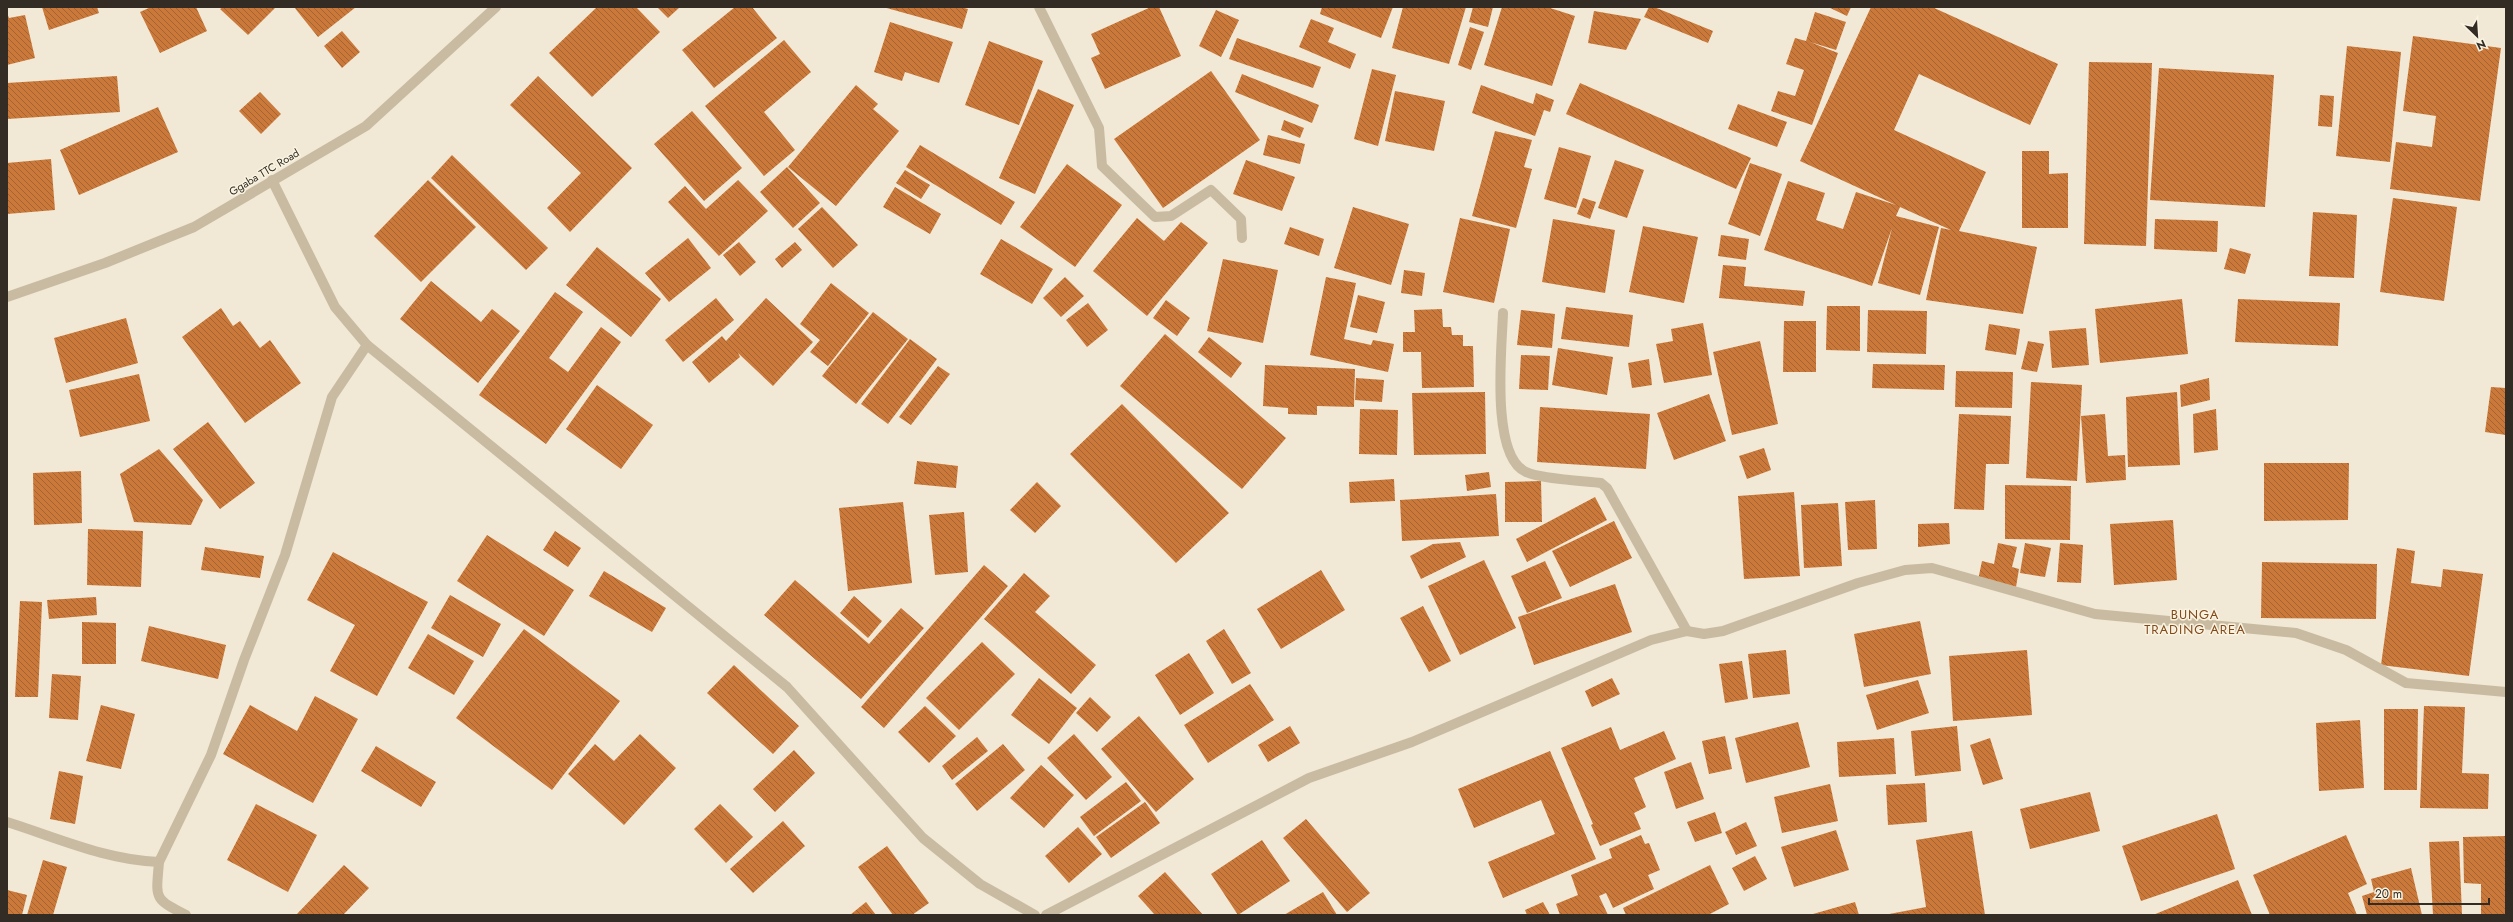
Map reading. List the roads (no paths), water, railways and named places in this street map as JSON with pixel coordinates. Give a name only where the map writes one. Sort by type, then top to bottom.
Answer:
[{"type":"street","name":"Ggaba TTC Road","points":[[7,297],[105,263],[194,227],[366,126],[496,7]]},
{"type":"street","points":[[1039,7],[1099,128],[1102,166],[1155,217],[1171,216],[1211,190],[1241,219],[1242,238]]},
{"type":"street","points":[[272,180],[336,307],[367,345],[787,687],[923,838],[980,884],[1035,915]]},
{"type":"street","points":[[1503,313],[1499,405],[1508,451],[1516,465],[1526,472],[1601,483],[1607,488],[1687,631]]},
{"type":"street","points":[[186,915],[162,902],[157,896],[159,862],[211,755],[244,660],[285,555],[332,397],[367,345]]},
{"type":"street","points":[[1046,915],[1309,778],[1412,742],[1651,640],[1687,631],[1704,634],[1723,631],[1858,583],[1905,570],[1932,568],[2096,614],[2296,633],[2346,650],[2406,683],[2506,692]]},
{"type":"street","points":[[7,822],[109,856],[136,862],[159,862]]},
{"type":"district","name":"BUNGA TRADING AREA","points":[[2195,622]]}]
